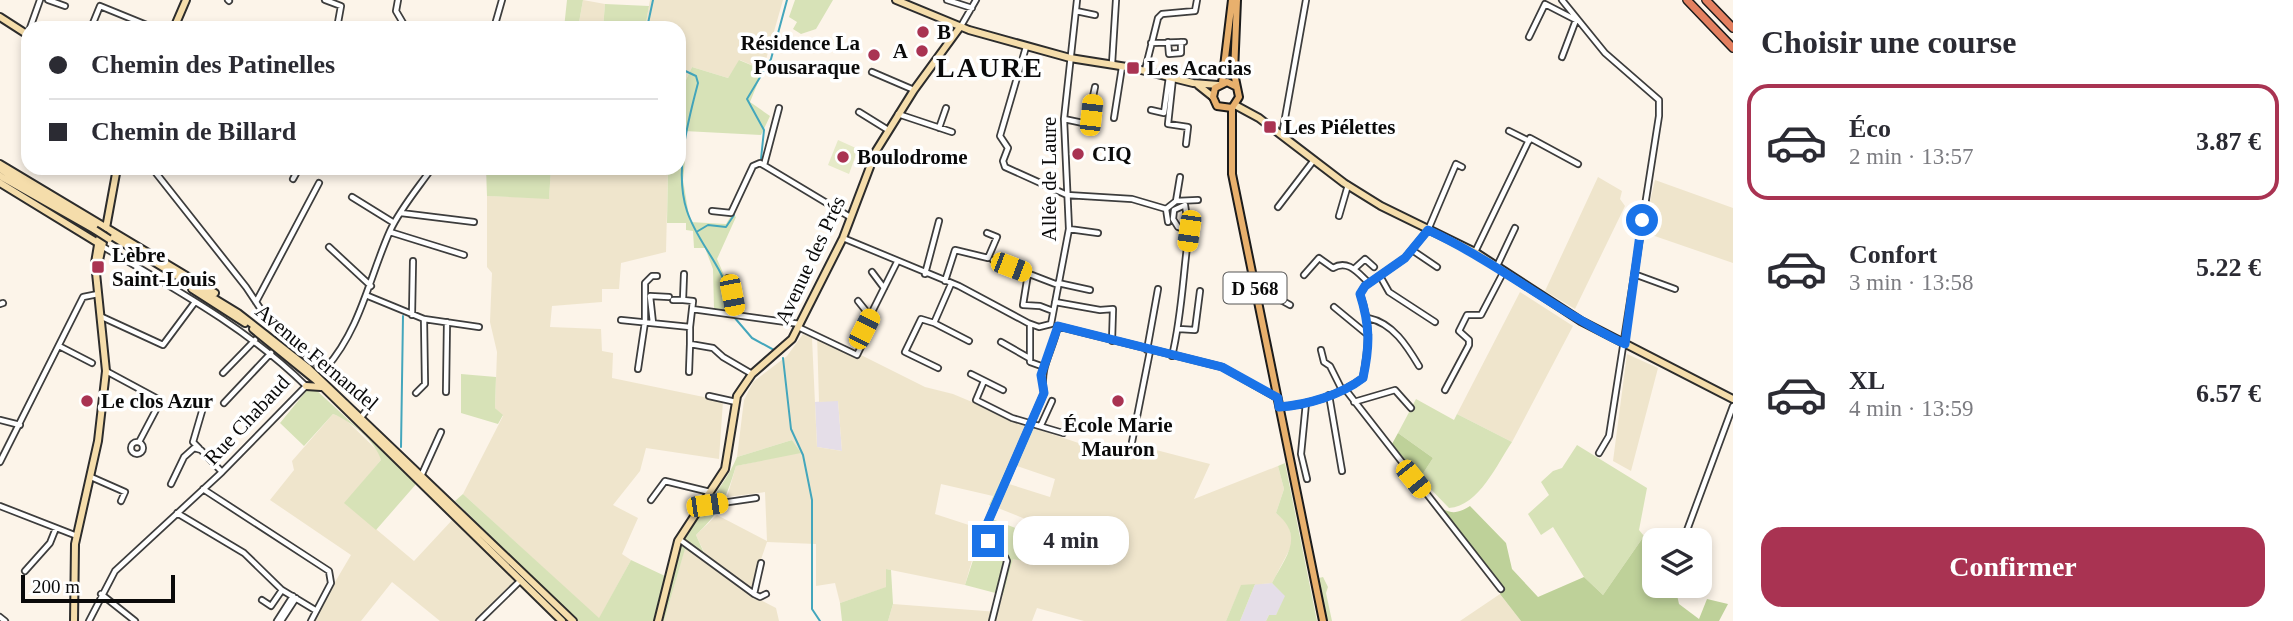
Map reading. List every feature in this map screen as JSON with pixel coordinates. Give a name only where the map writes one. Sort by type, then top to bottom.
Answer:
[{"type":"highway","points":[[1687,0],[1733,48]]},
{"type":"highway","points":[[1706,0],[1733,28]]},
{"type":"main road","points":[[177,21],[186,0]]},
{"type":"main road","points":[[896,0],[960,27],[1026,47],[1070,58],[1145,70],[1193,83],[1220,84],[1237,89],[1259,118]]},
{"type":"main road","points":[[1213,97],[1220,84],[1232,0]]},
{"type":"main road","points":[[1233,106],[1237,89],[1237,0]]},
{"type":"main road","points":[[0,17],[21,30]]},
{"type":"main road","name":"Avenue des Prés","points":[[658,621],[679,538],[729,458],[736,402],[742,386],[792,339],[843,238],[871,163],[888,130],[960,27]]},
{"type":"main road","points":[[1193,83],[1213,97],[1222,108],[1233,106],[1259,118],[1348,185],[1428,230],[1475,252],[1581,321],[1733,399]]},
{"type":"main road","name":"D 568","points":[[1233,106],[1232,174],[1323,621]]},
{"type":"main road","name":"D 568","points":[[1222,108],[1231,146]]},
{"type":"main road","points":[[0,164],[102,234]]},
{"type":"main road","name":"Avenue Fernandel","points":[[0,169],[247,325],[328,392],[562,621]]},
{"type":"main road","points":[[75,621],[77,536],[91,477],[106,371],[97,274],[102,234],[115,175]]},
{"type":"main road","name":"Avenue Fernandel","points":[[0,176],[210,295],[266,333],[362,416],[573,621]]},
{"type":"main road","points":[[0,183],[102,234]]},
{"type":"main road","points":[[306,386],[314,384],[328,392]]},
{"type":"street","points":[[32,21],[40,0]]},
{"type":"street","points":[[48,0],[65,6]]},
{"type":"street","points":[[325,0],[341,6],[338,21]]},
{"type":"street","points":[[398,0],[396,11],[402,21]]},
{"type":"street","points":[[496,21],[502,0]]},
{"type":"street","points":[[947,0],[972,8]]},
{"type":"street","points":[[960,27],[976,0]]},
{"type":"street","name":"Allée de Laure","points":[[1051,324],[1069,229],[1064,119],[1077,0]]},
{"type":"street","points":[[1112,64],[1116,0]]},
{"type":"street","points":[[1145,70],[1160,16],[1195,11],[1197,0]]},
{"type":"street","points":[[1282,135],[1306,0]]},
{"type":"street","points":[[1562,0],[1605,53],[1659,100],[1659,116],[1625,344],[1609,436],[1599,453]]},
{"type":"street","points":[[1529,37],[1545,4],[1576,20]]},
{"type":"street","points":[[94,21],[100,6],[137,21]]},
{"type":"street","points":[[1076,11],[1096,15]]},
{"type":"street","points":[[1562,57],[1576,20]]},
{"type":"street","points":[[1151,43],[1168,42],[1183,42],[1181,53],[1169,54],[1168,42]]},
{"type":"street","points":[[1026,47],[1000,136],[1009,148],[1003,161],[1013,172],[1067,195],[1132,199],[1166,209]]},
{"type":"street","points":[[1114,118],[1122,66]]},
{"type":"street","points":[[872,72],[914,90]]},
{"type":"street","points":[[1151,110],[1164,113],[1171,77]]},
{"type":"street","points":[[1171,77],[1168,124],[1188,127],[1186,144]]},
{"type":"street","points":[[1064,119],[1083,123],[1088,120],[1094,87]]},
{"type":"street","points":[[764,165],[779,108]]},
{"type":"street","points":[[939,128],[946,108]]},
{"type":"street","points":[[859,112],[888,130]]},
{"type":"street","points":[[898,114],[952,132]]},
{"type":"street","points":[[1509,131],[1578,164]]},
{"type":"street","points":[[1475,252],[1530,139]]},
{"type":"street","points":[[1278,207],[1314,159]]},
{"type":"street","points":[[1279,407],[1306,403],[1343,390],[1363,378],[1369,336],[1368,318],[1360,294],[1412,250],[1428,230],[1456,164],[1462,167]]},
{"type":"street","points":[[712,211],[731,213],[753,166],[764,165],[850,217]]},
{"type":"street","points":[[157,175],[282,335],[322,368],[326,368],[341,351],[368,296],[394,223],[425,175]]},
{"type":"street","points":[[1177,201],[1180,177]]},
{"type":"street","points":[[256,302],[319,183]]},
{"type":"street","points":[[1339,216],[1348,185]]},
{"type":"street","points":[[352,197],[394,223]]},
{"type":"street","points":[[1166,209],[1177,201],[1198,200]]},
{"type":"street","points":[[1172,356],[1179,329],[1178,314],[1189,231],[1185,205],[1180,206],[1174,210],[1172,219],[1178,227],[1189,231]]},
{"type":"street","points":[[1166,209],[1168,222]]},
{"type":"street","points":[[401,213],[474,222]]},
{"type":"street","points":[[925,274],[939,221]]},
{"type":"street","points":[[1069,229],[1098,233]]},
{"type":"street","points":[[1497,266],[1515,229]]},
{"type":"street","points":[[390,232],[464,255]]},
{"type":"street","points":[[945,281],[955,250],[988,258],[991,256],[996,237],[987,233]]},
{"type":"street","name":"Rue Chabaud","points":[[89,621],[114,571],[222,472],[306,386],[255,340],[195,302],[102,234]]},
{"type":"street","points":[[843,238],[945,281],[1030,324],[1039,327],[1051,324],[1222,367],[1278,398]]},
{"type":"street","points":[[329,247],[371,286]]},
{"type":"street","points":[[1412,250],[1437,267]]},
{"type":"street","points":[[1360,254],[1374,267]]},
{"type":"street","points":[[1304,275],[1319,258],[1328,267],[1343,264],[1354,269],[1369,284]]},
{"type":"street","points":[[1354,269],[1365,259]]},
{"type":"street","points":[[993,260],[1058,284],[1090,290]]},
{"type":"street","points":[[412,315],[413,261]]},
{"type":"street","points":[[857,342],[897,262]]},
{"type":"street","points":[[1445,390],[1469,342],[1459,331],[1460,325],[1467,315],[1481,315],[1504,271]]},
{"type":"street","points":[[872,272],[884,288]]},
{"type":"street","points":[[683,300],[684,274]]},
{"type":"street","points":[[1028,274],[1023,305],[1040,306],[1053,311]]},
{"type":"street","points":[[1634,274],[1675,289]]},
{"type":"street","points":[[638,369],[645,322],[645,283],[652,276],[657,276]]},
{"type":"street","points":[[1380,276],[1389,292],[1435,322]]},
{"type":"street","points":[[728,278],[735,313]]},
{"type":"street","points":[[934,323],[951,284]]},
{"type":"street","points":[[1255,286],[1290,305]]},
{"type":"street","points":[[1132,442],[1158,289]]},
{"type":"street","points":[[1179,329],[1195,330],[1200,291]]},
{"type":"street","points":[[0,462],[83,297],[99,294]]},
{"type":"street","points":[[368,296],[424,319],[479,327]]},
{"type":"street","points":[[653,323],[650,296],[693,301],[689,372]]},
{"type":"street","points":[[102,317],[163,345],[195,302]]},
{"type":"street","points":[[858,302],[870,316]]},
{"type":"street","points":[[1055,302],[1100,310],[1114,309],[1112,341]]},
{"type":"street","points":[[1334,307],[1369,336]]},
{"type":"street","points":[[692,309],[735,313],[799,326],[857,355],[872,324]]},
{"type":"street","points":[[1368,318],[1376,319],[1396,334],[1419,366]]},
{"type":"street","points":[[416,393],[425,384],[424,319]]},
{"type":"street","points":[[937,368],[905,352],[921,319],[969,341]]},
{"type":"street","points":[[621,320],[690,327]]},
{"type":"street","points":[[446,392],[447,322]]},
{"type":"street","points":[[1030,324],[1029,358],[1032,364],[1044,367]]},
{"type":"street","points":[[992,621],[1007,561],[1005,555],[988,541],[984,531],[1044,393],[1041,375],[1058,326]]},
{"type":"street","points":[[223,373],[255,340]]},
{"type":"street","points":[[1001,342],[1029,358]]},
{"type":"street","points":[[690,344],[713,348],[752,374]]},
{"type":"street","points":[[59,346],[92,363]]},
{"type":"street","points":[[1321,350],[1324,362],[1343,390],[1501,589]]},
{"type":"street","points":[[223,403],[271,353]]},
{"type":"street","points":[[106,371],[154,394],[158,399],[158,406],[139,442]]},
{"type":"street","points":[[971,374],[1003,390]]},
{"type":"street","points":[[984,381],[975,400],[1012,418],[1063,433]]},
{"type":"street","points":[[1354,402],[1395,390],[1411,408]]},
{"type":"street","points":[[1329,395],[1342,471]]},
{"type":"street","points":[[709,396],[736,402]]},
{"type":"street","points":[[205,401],[193,434],[193,442],[222,472]]},
{"type":"street","points":[[1041,425],[1052,401]]},
{"type":"street","points":[[1306,403],[1301,454],[1307,479]]},
{"type":"street","points":[[1688,528],[1733,406]]},
{"type":"street","points":[[362,416],[369,407]]},
{"type":"street","points":[[0,420],[20,425]]},
{"type":"street","points":[[422,474],[441,432]]},
{"type":"street","points":[[171,484],[188,450],[201,450]]},
{"type":"street","points":[[91,477],[125,492],[121,500]]},
{"type":"street","points":[[651,499],[665,481],[710,492]]},
{"type":"street","points":[[203,489],[329,571],[331,583],[311,621]]},
{"type":"street","points":[[700,506],[756,498]]},
{"type":"street","points":[[0,506],[77,536]]},
{"type":"street","points":[[177,513],[244,553],[282,590],[315,610]]},
{"type":"street","points":[[25,571],[50,543],[56,528]]},
{"type":"street","points":[[679,538],[754,594],[760,597],[766,594]]},
{"type":"street","points":[[754,594],[761,563]]},
{"type":"street","points":[[479,621],[521,580]]},
{"type":"street","points":[[262,600],[271,606],[282,590]]},
{"type":"street","points":[[101,594],[135,621]]},
{"type":"street","points":[[279,621],[294,597]]},
{"type":"street","points":[[0,617],[5,621]]},
{"type":"shaded area","points":[[583,0],[605,4],[604,21],[579,21]]},
{"type":"shaded area","points":[[650,0],[783,0],[763,70],[740,60],[728,78],[692,67],[686,80],[686,21],[646,21]]},
{"type":"shaded area","points":[[551,175],[668,175],[666,252],[621,263],[619,289],[602,289],[602,302],[552,306],[550,327],[601,329],[602,351],[613,353],[612,378],[723,401],[719,459],[646,448],[640,471],[613,505],[638,518],[622,554],[631,560],[599,619],[463,494],[503,416],[495,408],[497,352],[490,322],[492,273],[487,267],[487,196],[549,198]]},
{"type":"shaded area","points":[[1598,177],[1622,191],[1620,199],[1625,206],[1575,309],[1545,291]]},
{"type":"shaded area","points":[[1655,180],[1733,208],[1733,263],[1643,232]]},
{"type":"shaded area","points":[[1520,292],[1573,326],[1512,442],[1457,414]]},
{"type":"shaded area","points":[[817,333],[925,387],[953,394],[1027,425],[993,496],[941,484],[935,514],[981,529],[965,585],[886,569],[887,587],[840,603],[835,583],[816,586],[816,544],[767,542],[749,594],[776,608],[779,621],[664,621],[685,548],[701,558],[704,552],[696,535],[717,515],[767,541],[765,492],[727,497],[736,466],[800,452],[792,440],[737,457],[744,400],[753,382],[787,356],[803,334],[812,338],[817,447],[842,451],[838,401],[819,402]]},
{"type":"shaded area","points":[[1627,354],[1658,368],[1631,471],[1613,461]]},
{"type":"shaded area","points":[[838,400],[842,451],[817,447],[815,402]]},
{"type":"shaded area","points":[[333,414],[344,418],[379,452],[381,460],[345,503],[414,561],[454,518],[519,580],[477,621],[440,621],[392,582],[361,621],[312,621],[351,555],[270,500],[294,470],[292,461]]},
{"type":"shaded area","points":[[1034,428],[1129,460],[1133,444],[1210,464],[1194,499],[1278,466],[1284,489],[1276,513],[1288,523],[1293,543],[1272,583],[1241,586],[1226,621],[1084,621],[1037,608],[1032,621],[888,621],[893,604],[998,612],[1013,558],[1044,565],[1058,532],[998,508],[1009,484],[1050,497],[1055,479],[1017,466]]},
{"type":"shaded area","points":[[1272,583],[1286,596],[1276,615],[1269,615],[1266,621],[1240,621],[1255,584]]},
{"type":"shaded area","points":[[1500,594],[1521,621],[1460,621]]},
{"type":"green space","points":[[567,0],[583,0],[579,21],[565,21]]},
{"type":"green space","points":[[795,0],[833,0],[816,29],[801,34],[793,29],[797,22],[789,17]]},
{"type":"green space","points":[[605,4],[649,6],[646,21],[604,21]]},
{"type":"green space","points":[[739,60],[763,70],[750,102],[770,116],[761,135],[686,131],[686,80],[692,67],[728,78]]},
{"type":"green space","name":"Boulodrome","points":[[838,140],[858,149],[849,174],[828,165]]},
{"type":"green space","points":[[486,175],[551,175],[549,199],[487,196]]},
{"type":"green space","points":[[668,175],[684,175],[690,222],[726,224],[732,214],[736,217],[717,259],[728,284],[733,311],[714,309],[713,269],[705,248],[694,248],[693,231],[686,230],[686,223],[667,223]]},
{"type":"green space","points":[[461,374],[496,377],[495,408],[503,415],[498,424],[461,413]]},
{"type":"green space","points":[[314,388],[417,483],[376,530],[344,503],[381,460],[368,439],[354,426],[333,414],[304,446],[280,423],[308,389]]},
{"type":"green space","points":[[1416,399],[1454,420],[1457,414],[1512,442],[1486,483],[1460,505],[1449,508],[1420,478],[1433,458],[1398,433]]},
{"type":"green space","points":[[1027,425],[1034,428],[998,508],[989,505]]},
{"type":"green space","points":[[1398,433],[1433,458],[1420,478],[1392,444]]},
{"type":"green space","points":[[792,440],[801,453],[736,466],[721,504],[696,535],[704,553],[701,558],[685,549],[664,621],[661,621],[674,564],[681,546],[737,457]]},
{"type":"green space","points":[[1577,445],[1647,488],[1639,530],[1642,539],[1603,595],[1584,577],[1553,527],[1541,535],[1528,514],[1549,495],[1541,482],[1553,471],[1562,468]]},
{"type":"green space","points":[[1285,463],[1317,621],[1266,621],[1269,615],[1276,615],[1285,596],[1272,583],[1287,555],[1291,539],[1290,530],[1276,513],[1284,489],[1278,466]]},
{"type":"green space","points":[[463,494],[599,618],[631,560],[665,576],[653,621],[578,621],[455,501]]},
{"type":"green space","points":[[1470,506],[1506,543],[1512,569],[1538,597],[1584,577],[1603,595],[1642,539],[1642,598],[1678,598],[1679,604],[1699,619],[1707,599],[1728,604],[1719,621],[1521,621],[1500,594],[1503,586],[1442,509],[1449,512]]},
{"type":"green space","points":[[987,517],[1054,543],[1044,565],[1013,559],[1003,595],[965,585]]},
{"type":"green space","points":[[886,569],[891,570],[893,604],[888,621],[842,621],[840,603],[886,587]]},
{"type":"green space","points":[[1323,577],[1328,587],[1326,593],[1332,621],[1327,621],[1319,583],[1319,578]]},
{"type":"green space","points":[[1255,584],[1240,621],[1226,621],[1241,585]]},
{"type":"waterway","points":[[648,21],[653,0]]},
{"type":"waterway","points":[[761,159],[764,130],[747,99],[771,59],[787,0]]},
{"type":"waterway","points":[[686,71],[696,76],[698,83],[686,136]]},
{"type":"waterway","points":[[682,175],[683,196],[691,222],[722,275],[730,298]]},
{"type":"waterway","points":[[698,231],[708,225],[726,227],[734,215]]},
{"type":"waterway","points":[[401,447],[403,316]]},
{"type":"waterway","points":[[734,317],[752,338],[774,350]]},
{"type":"waterway","points":[[783,358],[791,429],[803,455],[812,500],[812,609],[820,621]]},
{"type":"place","name":"B","points":[[923,32]]},
{"type":"place","name":"A","points":[[922,51]]},
{"type":"place","name":"Résidence La Pousaraque","points":[[874,55]]},
{"type":"place","name":"Les Acacias","points":[[1133,68]]},
{"type":"place","name":"Les Piélettes","points":[[1270,127]]},
{"type":"place","name":"CIQ","points":[[1078,154]]},
{"type":"place","name":"Boulodrome","points":[[843,157]]},
{"type":"place","name":"Lèbre Saint-Louis","points":[[98,267]]},
{"type":"place","name":"Le clos Azur","points":[[87,401]]},
{"type":"place","name":"École Marie Mauron","points":[[1118,401]]},
{"type":"district","name":"LAURE","points":[[990,67]]},
{"type":"route","points":[[988,541],[984,531],[1044,393],[1041,375],[1053,348],[1058,326],[1222,367],[1278,398],[1279,407],[1302,405],[1345,389],[1363,378],[1369,347],[1369,321],[1360,294],[1365,286],[1405,258],[1428,230],[1475,252],[1581,321],[1625,344],[1642,220]]}]
